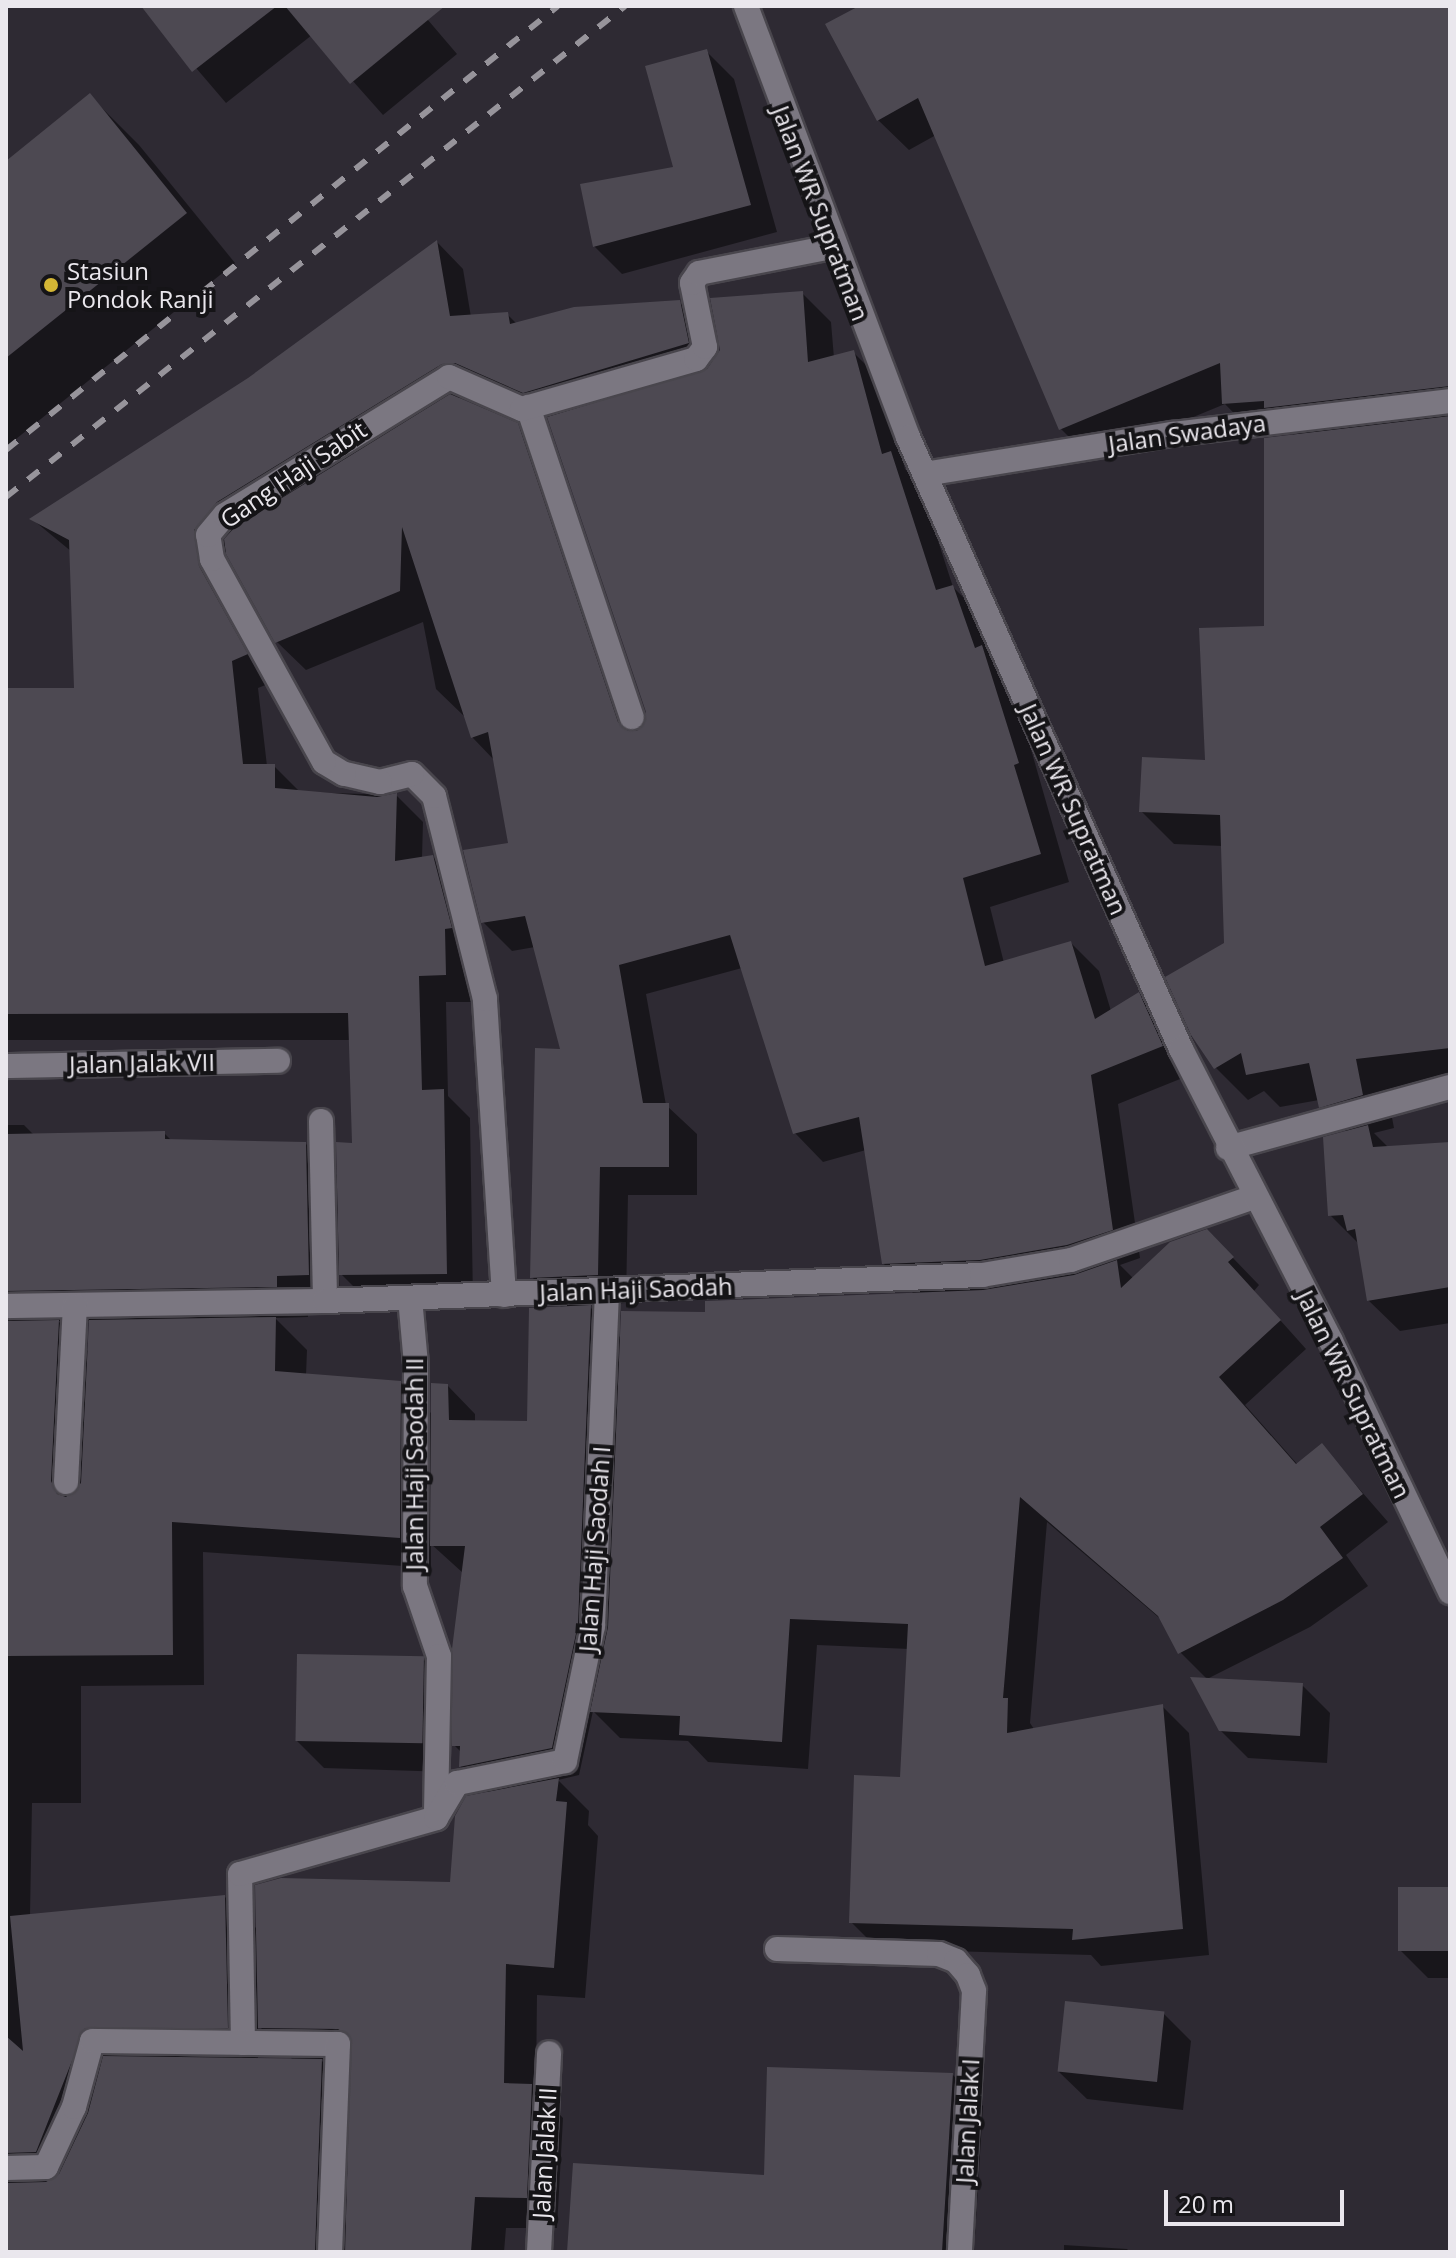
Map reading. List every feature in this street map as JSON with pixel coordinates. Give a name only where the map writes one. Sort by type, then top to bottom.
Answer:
[{"type":"street","name":"Jalan WR Supratman","points":[[746,6],[832,247],[925,474],[1228,1148],[1331,1341],[1450,1592]]},
{"type":"street","points":[[632,717],[569,517],[528,407],[703,355],[692,283],[699,273],[832,247]]},
{"type":"street","name":"Gang Haji Sabit","points":[[504,1295],[485,999],[434,796],[412,774],[380,782],[344,774],[324,762],[212,559],[208,535],[225,515],[449,377],[459,377],[518,408],[528,407]]},
{"type":"street","name":"Jalan Swadaya","points":[[925,474],[1173,434],[1450,401]]},
{"type":"street","name":"Jalan Jalak VII","points":[[6,1066],[278,1061]]},
{"type":"street","points":[[1228,1148],[1450,1087]]},
{"type":"street","points":[[321,1121],[325,1301]]},
{"type":"street","name":"Jalan Haji Saodah","points":[[6,1306],[325,1301],[982,1275],[1071,1260],[1254,1197]]},
{"type":"street","name":"Jalan Haji Saodah I","points":[[436,1818],[457,1783],[565,1761],[593,1626],[607,1291]]},
{"type":"street","name":"Jalan Haji Saodah II","points":[[410,1298],[416,1364],[415,1586],[439,1656],[436,1818]]},
{"type":"street","points":[[66,1482],[75,1306]]},
{"type":"street","points":[[243,2043],[240,1874],[436,1818]]},
{"type":"street","name":"Jalan Jalak I","points":[[777,1949],[939,1954],[956,1961],[974,1991],[960,2252]]},
{"type":"street","points":[[6,2168],[46,2167],[74,2107],[92,2041],[338,2044],[330,2252]]},
{"type":"street","name":"Jalan Jalak II","points":[[539,2252],[549,2053]]},
{"type":"building","points":[[141,6],[277,6],[192,72]]},
{"type":"building","points":[[285,6],[445,6],[350,84]]},
{"type":"building","points":[[859,6],[1450,6],[1450,386],[1264,408],[1264,401],[1222,404],[1220,363],[1059,430],[918,98],[877,121],[825,24]]},
{"type":"building","points":[[707,49],[751,205],[593,247],[580,184],[673,167],[645,66]]},
{"type":"building","name":"Stasiun Pondok Ranji","points":[[90,93],[187,213],[6,358],[6,161]]},
{"type":"building","points":[[437,240],[450,316],[508,312],[510,324],[574,307],[680,300],[689,343],[523,393],[455,363],[442,364],[217,502],[194,530],[199,566],[248,654],[232,661],[243,764],[275,764],[275,788],[377,797],[397,793],[395,861],[433,855],[452,928],[445,929],[446,975],[419,976],[422,1090],[444,1089],[447,1274],[339,1275],[336,1142],[352,1143],[348,1013],[6,1014],[6,688],[74,688],[69,540],[29,519],[248,378]]},
{"type":"building","points":[[803,291],[808,362],[854,350],[882,454],[891,451],[936,590],[953,585],[975,648],[982,645],[1019,763],[1014,765],[1041,854],[963,878],[985,966],[1071,941],[1095,1019],[1139,992],[1163,1046],[1091,1075],[1113,1230],[1067,1245],[980,1260],[882,1264],[859,1117],[793,1134],[730,935],[619,965],[643,1103],[669,1103],[669,1167],[600,1167],[598,1275],[530,1278],[535,1048],[560,1049],[525,916],[481,923],[463,850],[508,843],[488,732],[471,738],[402,527],[400,591],[275,643],[226,554],[224,539],[235,527],[450,394],[518,423],[618,722],[628,731],[637,731],[646,712],[547,417],[707,369],[720,350],[710,298]]},
{"type":"building","points":[[1450,416],[1450,1048],[1356,1059],[1363,1095],[1319,1108],[1309,1063],[1246,1075],[1241,1053],[1214,1069],[1191,1035],[1165,977],[1224,943],[1220,815],[1139,812],[1142,757],[1205,760],[1199,628],[1264,626],[1264,438]]},
{"type":"building","points":[[1368,1125],[1373,1147],[1450,1142],[1450,1287],[1367,1301],[1355,1229],[1347,1231],[1343,1215],[1328,1216],[1323,1137]]},
{"type":"building","points":[[165,1131],[165,1139],[306,1142],[309,1275],[277,1276],[277,1287],[6,1291],[6,1134]]},
{"type":"building","points":[[1207,1229],[1234,1257],[1228,1262],[1281,1320],[1219,1377],[1296,1464],[1322,1443],[1363,1494],[1320,1527],[1343,1558],[1283,1600],[1178,1654],[1158,1616],[1020,1497],[1003,1698],[1008,1698],[1007,1733],[1163,1704],[1183,1929],[1072,1940],[1073,1929],[849,1923],[854,1775],[900,1777],[908,1624],[790,1619],[782,1742],[679,1735],[680,1716],[590,1712],[608,1627],[621,1311],[705,1312],[705,1301],[983,1290],[1074,1275],[1117,1260],[1121,1288],[1170,1242]]},
{"type":"building","points":[[591,1305],[578,1624],[552,1748],[459,1767],[460,1746],[452,1746],[452,1649],[465,1546],[430,1546],[431,1383],[448,1384],[449,1420],[527,1421],[529,1308]]},
{"type":"building","points":[[276,1317],[275,1371],[401,1381],[400,1538],[172,1522],[173,1655],[6,1656],[6,1321],[59,1320],[51,1481],[57,1494],[66,1497],[81,1483],[89,1320]]},
{"type":"building","points":[[297,1654],[424,1656],[422,1743],[295,1741]]},
{"type":"building","points":[[1190,1677],[1303,1683],[1300,1736],[1219,1731]]},
{"type":"building","points":[[559,1778],[556,1801],[567,1802],[554,1968],[506,1964],[504,2083],[532,2084],[527,2198],[475,2197],[471,2252],[345,2252],[351,2038],[338,2029],[258,2028],[255,1885],[281,1878],[450,1882],[455,1816],[466,1796]]},
{"type":"building","points":[[1398,1887],[1450,1887],[1450,1951],[1398,1951]]},
{"type":"building","points":[[225,1895],[228,2028],[85,2028],[36,2152],[6,2153],[6,2036],[23,2051],[10,1916]]},
{"type":"building","points":[[1065,2001],[1164,2011],[1157,2082],[1058,2072]]},
{"type":"building","points":[[103,2056],[322,2059],[315,2252],[6,2252],[6,2183],[46,2182],[59,2174],[88,2113]]},
{"type":"building","points":[[767,2067],[953,2073],[942,2252],[567,2252],[573,2163],[764,2175]]},
{"type":"railway","points":[[6,450],[558,6]]},
{"type":"railway","points":[[6,497],[625,6]]},
{"type":"place","name":"Stasiun Pondok Ranji","points":[[51,285]]}]
